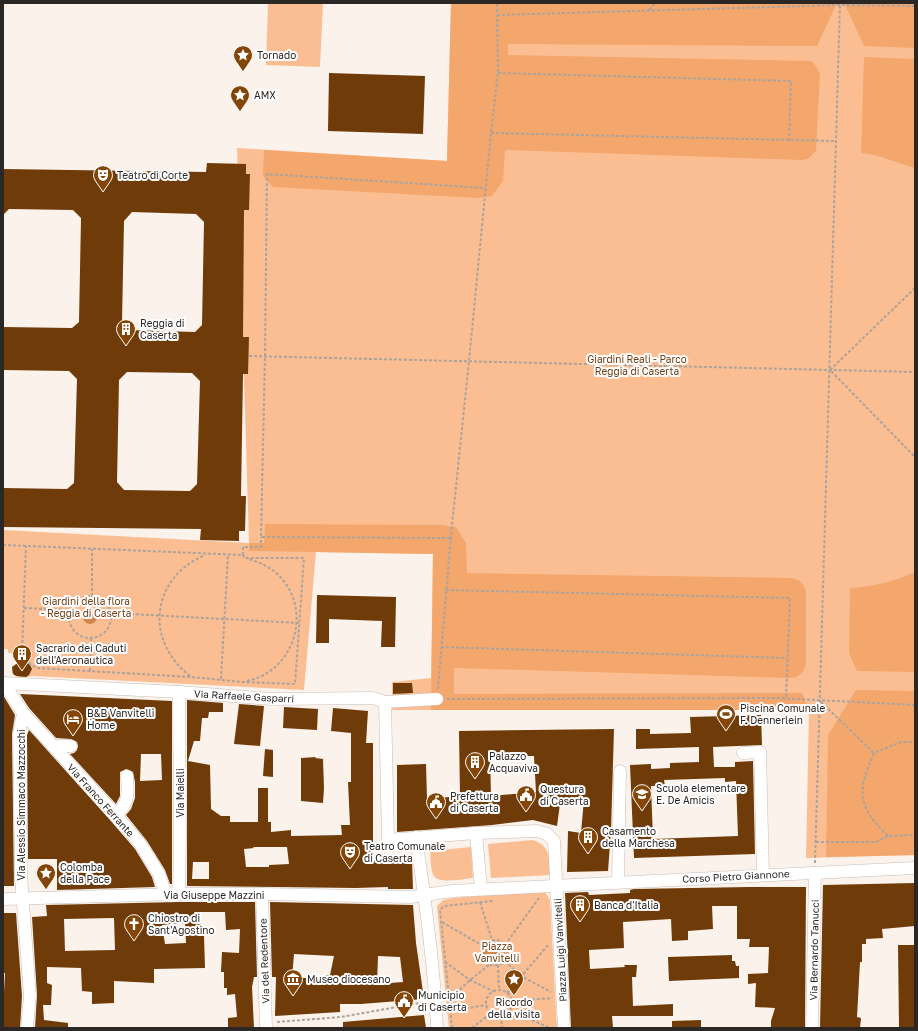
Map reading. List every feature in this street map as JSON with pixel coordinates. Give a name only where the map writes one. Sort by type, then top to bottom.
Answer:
[{"type":"street","name":"Via Raffaele Gasparri","points":[[7,684],[179,692],[272,699],[373,698],[385,702],[437,699]]},
{"type":"street","name":"Via Franco Ferrante","points":[[7,684],[23,713],[116,815],[152,862],[159,874],[166,895]]},
{"type":"street","name":"Via Maielli","points":[[179,692],[179,894]]},
{"type":"street","points":[[385,702],[388,840],[476,833],[537,831],[547,834],[554,842],[556,885]]},
{"type":"street","name":"Via Alessio Simmaco Mazzocchi","points":[[23,713],[19,734],[23,898],[30,996],[27,1028]]},
{"type":"street","points":[[53,746],[71,746]]},
{"type":"street","points":[[742,753],[760,752],[763,875]]},
{"type":"street","points":[[618,882],[620,771]]},
{"type":"street","points":[[116,815],[128,800],[128,776]]},
{"type":"street","points":[[476,833],[481,889]]},
{"type":"street","points":[[416,837],[425,899],[436,1001],[437,1028]]},
{"type":"street","name":"Corso Pietro Giannone","points":[[556,885],[915,868]]},
{"type":"street","name":"Via Bernardo Tanucci","points":[[812,1028],[815,873]]},
{"type":"street","name":"Piazza Luigi Vanvitelli","points":[[425,899],[452,891],[556,885],[564,1028]]},
{"type":"street","name":"Via Giuseppe Mazzini","points":[[3,899],[179,894],[262,894],[425,899]]},
{"type":"street","name":"Via del Redentore","points":[[262,894],[266,1025]]},
{"type":"path","points":[[497,3],[498,73],[450,538],[437,699],[786,699],[915,705]]},
{"type":"path","points":[[648,10],[655,3]]},
{"type":"path","points":[[497,15],[841,3],[915,6]]},
{"type":"path","points":[[815,873],[841,3]]},
{"type":"path","points":[[498,73],[791,81],[789,140]]},
{"type":"path","points":[[491,133],[836,141]]},
{"type":"path","points":[[243,556],[243,546],[261,547],[267,174],[486,188]]},
{"type":"path","points":[[830,370],[915,288]]},
{"type":"path","points":[[248,356],[915,372]]},
{"type":"path","points":[[830,370],[915,457]]},
{"type":"path","points":[[261,537],[450,538]]},
{"type":"path","points":[[3,545],[304,558],[298,623],[295,684],[242,682],[221,679],[37,668],[26,660],[22,653],[26,546]]},
{"type":"path","points":[[92,549],[92,596]]},
{"type":"path","points":[[191,677],[180,668],[164,645],[160,631],[160,616],[164,596],[173,578],[188,564],[206,554]]},
{"type":"path","points":[[221,679],[228,555]]},
{"type":"path","points":[[242,682],[263,676],[283,659],[295,636],[298,623],[294,600],[283,580],[272,570],[259,562],[243,556]]},
{"type":"path","points":[[446,590],[790,598],[786,699]]},
{"type":"path","points":[[92,596],[98,597],[109,607],[111,620],[104,632],[91,638],[78,634],[71,623],[70,617],[74,604],[79,599],[92,596]]},
{"type":"path","points":[[24,608],[71,610]]},
{"type":"path","points":[[111,614],[298,623]]},
{"type":"path","points":[[90,671],[91,638]]},
{"type":"path","points":[[441,647],[787,658]]},
{"type":"path","points":[[820,701],[874,754]]},
{"type":"path","points":[[888,836],[875,824],[866,810],[862,791],[868,768],[874,754],[901,742],[915,742]]},
{"type":"path","points":[[816,842],[876,842],[888,836],[915,835]]},
{"type":"path","points":[[505,945],[540,898],[531,899]]},
{"type":"path","points":[[452,1028],[440,910],[444,906],[495,901]]},
{"type":"path","points":[[480,902],[492,940]]},
{"type":"path","points":[[442,922],[483,946]]},
{"type":"path","points":[[548,938],[549,952]]},
{"type":"path","points":[[449,1000],[470,980],[489,965],[498,965],[505,962],[508,956],[507,950],[505,945],[499,940],[492,940],[483,946],[481,954],[482,958],[489,965]]},
{"type":"path","points":[[507,993],[549,944]]},
{"type":"path","points":[[445,962],[470,980],[493,992]]},
{"type":"path","points":[[505,962],[521,976],[551,992]]},
{"type":"path","points":[[498,965],[499,990]]},
{"type":"path","points":[[550,984],[551,1003]]},
{"type":"path","points":[[501,1016],[492,1013],[486,1005],[486,1000],[489,995],[499,990],[507,993],[512,1001]]},
{"type":"path","points":[[512,1001],[551,998]]},
{"type":"path","points":[[266,1025],[341,1018],[436,1001]]},
{"type":"path","points":[[501,1016],[509,1010],[512,1001]]},
{"type":"path","points":[[450,1012],[486,1005]]},
{"type":"path","points":[[509,1010],[551,1028],[552,1022]]},
{"type":"path","points":[[472,1028],[492,1013]]},
{"type":"path","points":[[501,1016],[502,1028]]},
{"type":"green space","points":[[268,3],[323,3],[320,67],[266,65]]},
{"type":"green space","name":"Giardini Reali - Parco Reggia di Caserta","points":[[451,3],[915,3],[915,855],[806,858],[809,710],[392,710],[392,682],[431,678],[433,554],[316,552],[304,690],[32,676],[19,677],[12,672],[14,666],[22,662],[22,653],[8,653],[8,649],[3,649],[3,530],[249,543],[237,148],[447,161]]},
{"type":"green space","points":[[532,840],[543,845],[546,849],[549,858],[550,875],[491,878],[488,844]]},
{"type":"green space","points":[[471,847],[473,878],[441,880],[434,876],[431,867],[430,851]]},
{"type":"green space","name":"Piazza Vanvitelli","points":[[532,891],[545,892],[550,900],[557,1028],[449,1028],[437,906],[443,900],[453,898]]},
{"type":"shaded area","points":[[451,3],[837,3],[817,46],[508,44],[508,55],[811,61],[817,67],[820,75],[816,151],[808,159],[802,160],[505,150],[503,181],[492,196],[478,198],[273,187],[263,176],[264,150],[447,161]]},
{"type":"shaded area","points":[[844,3],[915,3],[915,48],[864,46]]},
{"type":"shaded area","points":[[864,57],[915,59],[915,168],[874,155],[861,153]]},
{"type":"shaded area","points":[[265,524],[442,525],[456,527],[466,543],[467,573],[792,578],[798,580],[802,583],[806,593],[806,664],[801,674],[796,677],[454,668],[454,694],[802,693],[809,710],[431,710],[433,554],[249,551],[249,543],[264,543]]},
{"type":"shaded area","points":[[915,572],[915,672],[857,671],[849,653],[850,588],[884,583]]},
{"type":"shaded area","points":[[87,610],[93,610],[97,614],[97,620],[93,624],[87,624],[83,620],[83,614]]},
{"type":"shaded area","points":[[856,690],[915,691],[915,855],[826,857],[828,735]]},
{"type":"shaded area","points":[[494,942],[502,945],[505,953],[502,961],[494,964],[486,961],[483,953],[486,945]]},
{"type":"building","points":[[329,73],[425,76],[423,134],[328,131]]},
{"type":"building","name":"Reggia di Caserta","points":[[207,163],[246,164],[246,174],[250,174],[249,210],[244,210],[243,337],[249,337],[248,374],[243,374],[241,496],[246,496],[245,531],[239,531],[239,541],[200,540],[201,529],[3,527],[3,488],[67,489],[74,483],[77,379],[69,371],[3,370],[3,327],[72,328],[79,322],[81,218],[73,210],[9,209],[3,215],[3,169],[206,172]],"holes":[[[132,212],[196,214],[204,222],[202,325],[195,332],[128,330],[122,322],[124,221]],[[127,372],[192,373],[200,381],[197,484],[190,491],[124,490],[117,482],[119,380]]]},
{"type":"building","points":[[317,595],[396,597],[395,647],[381,647],[382,621],[329,619],[329,643],[316,643]]},
{"type":"building","name":"Sacrario dei Caduti dell'Aeronautica","points":[[19,662],[26,662],[32,669],[26,677],[16,676],[13,674],[12,667]]},
{"type":"building","points":[[393,683],[412,683],[413,693],[393,694]]},
{"type":"building","points":[[20,694],[172,701],[172,884],[170,884],[165,870],[147,841],[126,815],[131,809],[135,798],[135,782],[133,772],[126,769],[120,772],[120,796],[116,804],[70,754],[77,750],[77,742],[71,739],[56,738],[29,708]],"holes":[[[141,754],[161,754],[162,780],[140,781]]]},
{"type":"building","points":[[3,695],[15,715],[12,734],[14,886],[3,886]]},
{"type":"building","points":[[187,700],[223,703],[223,712],[209,712],[208,718],[202,718],[200,741],[194,741],[188,761],[210,765],[211,809],[221,816],[230,816],[230,822],[258,822],[258,788],[268,788],[268,822],[271,822],[271,832],[291,830],[291,836],[342,835],[341,825],[350,825],[348,782],[351,782],[351,733],[331,731],[333,708],[368,711],[366,743],[373,743],[373,860],[412,861],[413,889],[388,889],[388,887],[187,886]],"holes":[[[253,847],[287,847],[289,864],[269,865],[269,867],[246,867],[244,849],[254,848]],[[193,862],[209,862],[209,879],[192,879]]]},
{"type":"building","points":[[239,704],[264,706],[260,746],[234,744]]},
{"type":"building","points":[[284,707],[318,709],[317,730],[283,728]]},
{"type":"building","name":"Scuola elementare E. De Amicis","points":[[761,715],[762,745],[713,747],[714,767],[735,767],[735,762],[753,761],[755,854],[634,858],[630,765],[651,764],[651,769],[670,768],[670,763],[699,762],[699,747],[636,749],[636,729],[650,729],[650,734],[691,733],[690,717]],"holes":[[[725,778],[725,782],[736,781],[738,836],[653,839],[651,786],[665,786],[664,780]]]},
{"type":"building","name":"Palazzo Acquaviva","points":[[614,729],[611,831],[608,871],[567,872],[568,831],[581,833],[584,799],[565,800],[565,805],[560,804],[557,826],[533,820],[492,825],[397,832],[397,765],[426,764],[427,799],[460,796],[459,731]],"holes":[[[490,756],[534,756],[536,792],[491,796]]]},
{"type":"building","points":[[29,730],[135,849],[152,877],[155,887],[57,890],[57,859],[28,859],[27,735]]},
{"type":"building","points":[[265,749],[273,750],[273,777],[263,776]]},
{"type":"building","points":[[316,757],[315,758],[323,759],[323,803],[301,801],[301,758]]},
{"type":"building","points":[[915,883],[915,926],[882,929],[883,938],[866,939],[866,944],[862,944],[862,962],[860,962],[857,1017],[861,1018],[860,1028],[820,1028],[823,885]]},
{"type":"building","points":[[806,887],[805,1028],[771,1028],[771,1021],[775,1008],[755,1007],[756,983],[748,984],[748,974],[768,973],[769,947],[749,947],[750,939],[737,939],[737,906],[712,906],[713,929],[688,931],[688,940],[672,941],[671,919],[623,922],[624,948],[589,950],[590,969],[637,965],[636,977],[632,977],[633,1006],[673,1004],[673,1016],[612,1016],[613,1028],[571,1028],[565,893],[588,892],[589,895],[630,893],[630,890],[634,889]]},
{"type":"building","points":[[255,902],[257,977],[254,977],[252,987],[254,1028],[228,1028],[228,1018],[237,1017],[235,994],[227,995],[227,988],[224,988],[224,972],[221,972],[222,952],[239,953],[240,929],[226,930],[225,912],[199,912],[202,935],[204,935],[205,968],[154,969],[154,983],[114,981],[114,1003],[92,1004],[92,992],[82,991],[81,968],[47,967],[47,983],[52,985],[51,1005],[43,1005],[44,1020],[68,1023],[68,1028],[35,1028],[37,995],[32,917],[47,916],[46,905]],"holes":[[[114,918],[115,950],[65,951],[64,919]],[[185,923],[186,943],[165,944],[162,925]]]},
{"type":"building","points":[[270,902],[413,905],[416,943],[424,999],[361,1004],[340,1004],[340,1012],[275,1016],[276,977],[272,977]],"holes":[[[294,954],[334,956],[330,975],[309,978],[292,978]],[[378,956],[400,957],[403,982],[377,984]]]},
{"type":"building","points":[[3,913],[16,913],[22,996],[20,1028],[3,1028],[3,992],[5,973],[3,973]]},
{"type":"building","points":[[898,945],[915,945],[915,1028],[899,1028]]},
{"type":"building","points":[[732,955],[732,961],[735,961],[736,966],[739,966],[739,978],[669,981],[668,957]]},
{"type":"building","name":"Municipio di Caserta","points":[[424,1015],[426,1028],[343,1028],[343,1022]]},
{"type":"building","points":[[701,1020],[701,1028],[672,1028],[672,1021]]},
{"type":"place","name":"Tornado","points":[[243,72]]},
{"type":"place","name":"AMX","points":[[240,112]]},
{"type":"place","name":"Teatro di Corte","points":[[103,192]]},
{"type":"place","name":"Reggia di Caserta","points":[[126,346]]},
{"type":"place","name":"Sacrario dei Caduti dell'Aeronautica","points":[[22,671]]},
{"type":"place","name":"Piscina Comunale F. Dennerlein","points":[[726,731]]},
{"type":"place","name":"B&B Vanvitelli Home","points":[[73,736]]},
{"type":"place","name":"Palazzo Acquaviva","points":[[475,779]]},
{"type":"place","name":"Scuola elementare E. De Amicis","points":[[642,811]]},
{"type":"place","name":"Questura di Caserta","points":[[526,812]]},
{"type":"place","name":"Prefettura di Caserta","points":[[436,819]]},
{"type":"place","name":"Casamento della Marchesa","points":[[588,854]]},
{"type":"place","name":"Teatro Comunale di Caserta","points":[[350,869]]},
{"type":"place","name":"Colomba della Pace","points":[[46,890]]},
{"type":"place","name":"Banca d'Italia","points":[[580,922]]},
{"type":"place","name":"Chiostro di Sant'Agostino","points":[[134,941]]},
{"type":"place","name":"Museo diocesano","points":[[293,996]]},
{"type":"place","name":"Ricordo della visita","points":[[514,996]]},
{"type":"place","name":"Municipio di Caserta","points":[[404,1018]]},
{"type":"park label","name":"Giardini della flora - Reggia di Caserta","points":[[86,606]]}]
